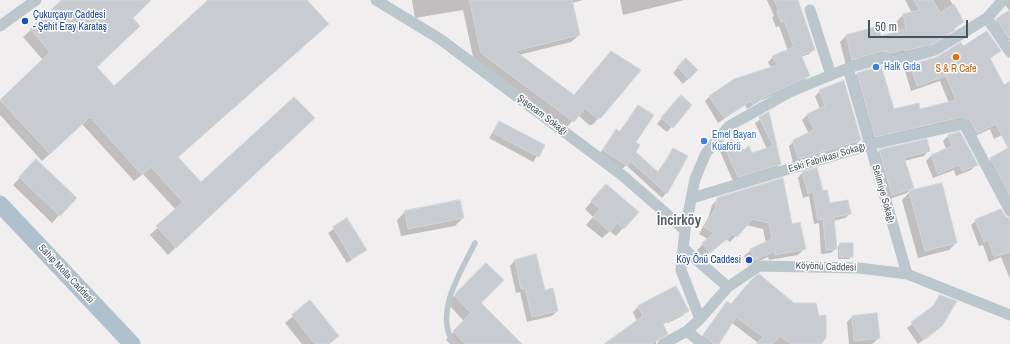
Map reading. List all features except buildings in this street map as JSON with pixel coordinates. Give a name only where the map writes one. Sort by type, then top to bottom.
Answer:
[{"type":"main road","name":"Sahip Molla Caddesi","points":[[0,204],[132,344]]},
{"type":"street","points":[[0,26],[36,0]]},
{"type":"street","name":"Şişecam Sokağı","points":[[376,0],[440,39],[622,175],[685,230]]},
{"type":"street","points":[[700,319],[681,270],[685,230],[695,179],[706,153],[729,126],[790,92],[848,68],[884,58],[894,62],[935,50],[988,18],[998,1]]},
{"type":"street","points":[[810,10],[831,75]]},
{"type":"street","points":[[988,18],[1010,52]]},
{"type":"street","name":"Selimiye Sokağı","points":[[848,68],[907,274]]},
{"type":"street","name":"Eski Fabrikası Sokağı","points":[[692,198],[869,145],[964,124],[1010,211]]},
{"type":"street","points":[[683,248],[728,287]]},
{"type":"street","name":"Köyönü Caddesi","points":[[668,343],[687,331],[700,319],[728,287],[759,266],[859,268],[907,274],[1010,315]]},
{"type":"street","points":[[687,331],[705,344]]},
{"type":"lane","points":[[454,344],[448,335],[447,324],[449,298],[475,243]]},
{"type":"place","name":"Çukurçayır Caddesi - Şehit Eray Karataş","points":[[25,21]]},
{"type":"place","name":"S & R Cafe","points":[[956,57]]},
{"type":"place","name":"Halk Gıda","points":[[876,67]]},
{"type":"place","name":"Emel Bayan Kuaförü","points":[[704,141]]},
{"type":"place","name":"Köy Önü Caddesi","points":[[749,260]]},
{"type":"district","name":"İncirköy","points":[[679,221]]}]
